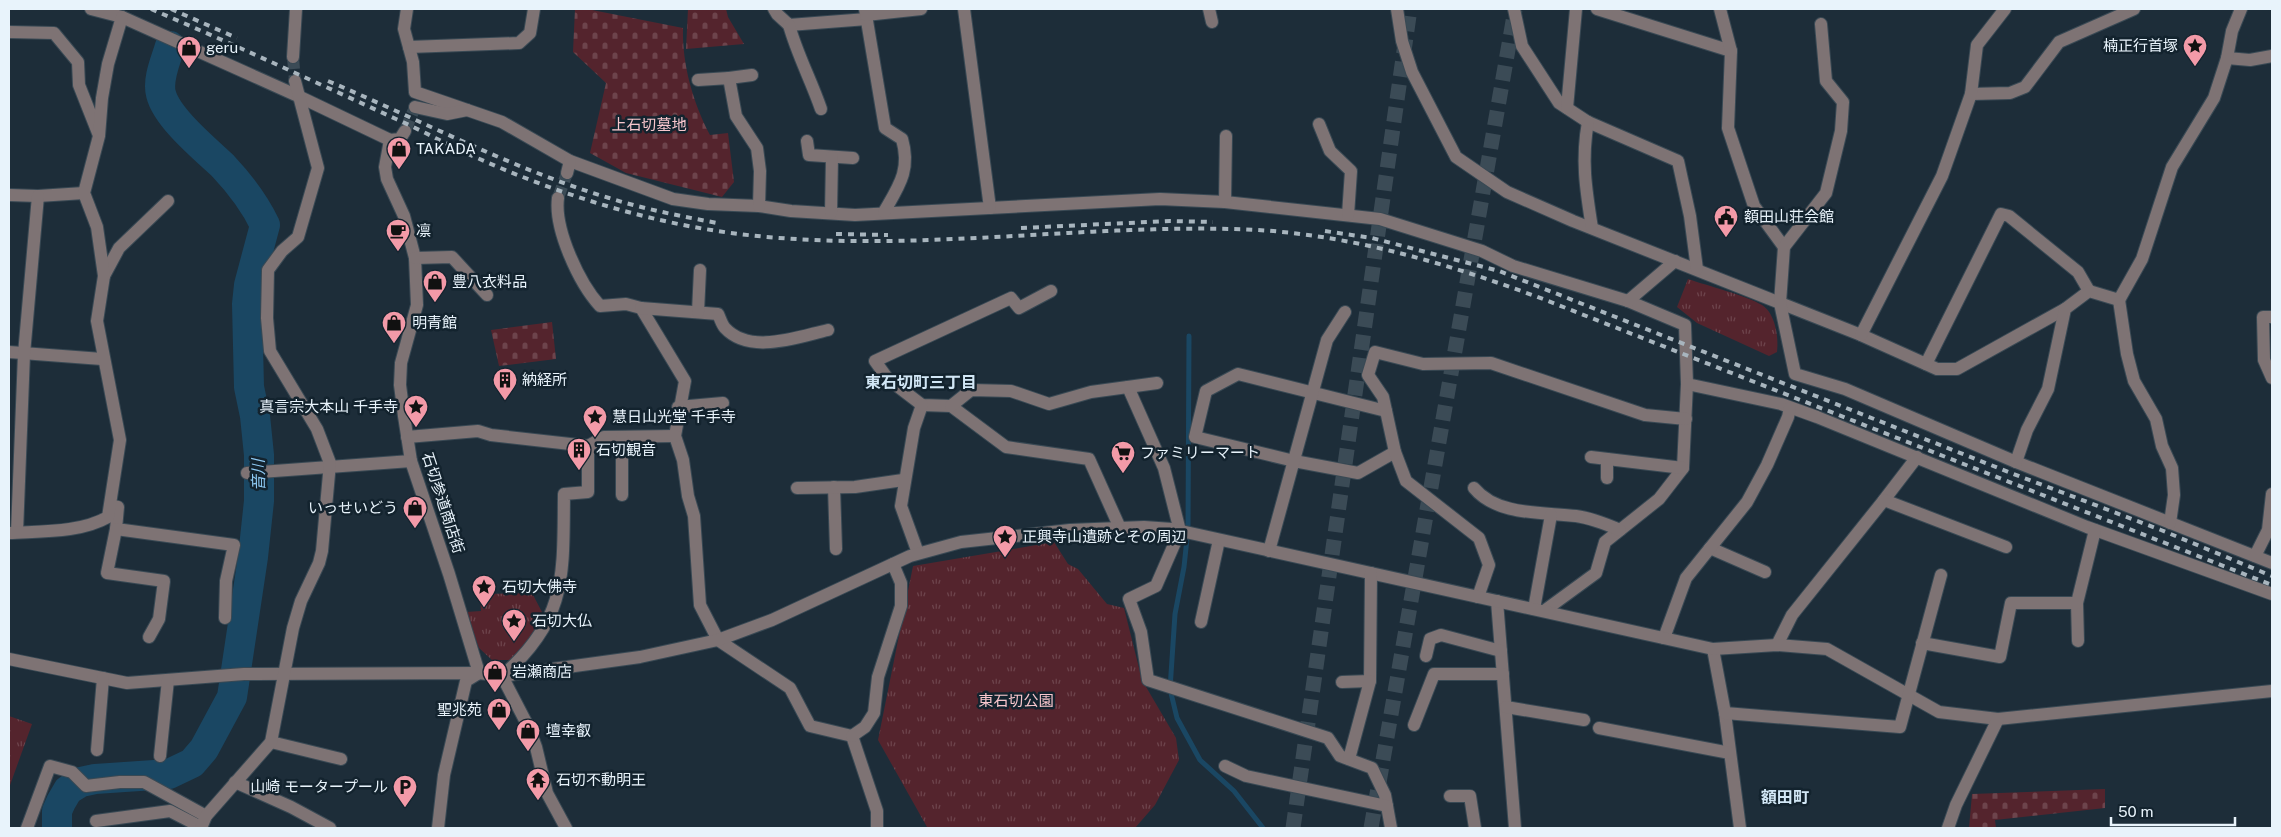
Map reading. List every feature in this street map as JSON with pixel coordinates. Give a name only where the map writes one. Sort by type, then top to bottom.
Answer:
[{"type":"street","points":[[91,9],[122,17],[298,96],[390,140],[400,139],[405,131]]},
{"type":"street","points":[[293,57],[296,9]]},
{"type":"street","points":[[407,9],[404,28],[413,62],[415,92],[502,122],[570,161],[673,199],[708,204],[759,206],[791,211],[855,215],[1160,199],[1225,202],[1348,215],[1380,219],[1482,251],[1513,266],[1628,301],[1685,325],[1687,384],[1683,468],[1659,499],[1605,542],[1596,573],[1539,610]]},
{"type":"street","points":[[409,47],[519,42],[530,33],[534,9]]},
{"type":"street","points":[[774,9],[776,14],[789,25],[797,51],[821,109]]},
{"type":"street","points":[[789,25],[866,14],[922,9]]},
{"type":"street","points":[[964,9],[990,208]]},
{"type":"street","points":[[1209,9],[1212,22]]},
{"type":"street","points":[[1397,9],[1402,41],[1412,72],[1456,157],[1507,192],[1592,228],[1861,334],[1937,369],[1957,369],[2065,309],[2089,291]]},
{"type":"street","points":[[1514,9],[1522,46],[1559,103],[1588,122],[1678,161],[1690,216],[1697,269]]},
{"type":"street","points":[[1567,108],[1576,9]]},
{"type":"street","points":[[1597,9],[1731,51]]},
{"type":"street","points":[[1720,9],[1731,51],[1728,128],[1754,206],[1784,247]]},
{"type":"street","points":[[1861,334],[1942,176],[1971,94],[1977,45],[2005,9]]},
{"type":"street","points":[[1971,94],[2010,93],[2025,87],[2059,42],[2131,12],[2134,9]]},
{"type":"street","points":[[2170,522],[2174,496],[2172,468],[2162,446],[2156,419],[2134,381],[2127,354],[2119,300],[2142,259],[2172,166],[2200,117],[2214,98],[2227,58],[2232,31],[2241,9]]},
{"type":"street","points":[[866,14],[884,128],[902,139],[907,157],[901,182],[884,212]]},
{"type":"street","points":[[38,196],[24,354],[13,532],[96,524],[108,517],[120,440],[102,358],[97,321],[104,276],[97,227],[84,193],[99,136],[105,81],[122,17]]},
{"type":"street","points":[[1821,24],[1826,82],[1843,102],[1841,131],[1826,193],[1784,247],[1780,303],[1795,374],[1845,389],[2016,462],[2272,563]]},
{"type":"street","points":[[9,32],[54,33],[78,62],[79,85],[99,136]]},
{"type":"street","points":[[2227,58],[2250,60],[2272,56]]},
{"type":"street","points":[[698,80],[752,75]]},
{"type":"street","points":[[728,78],[736,116],[757,148],[760,171],[759,206]]},
{"type":"street","points":[[203,824],[235,782],[271,742],[292,628],[301,601],[319,562],[330,468],[317,429],[270,351],[266,318],[268,270],[282,250],[298,237],[318,168],[295,81]]},
{"type":"street","points":[[415,107],[447,114],[470,110]]},
{"type":"street","points":[[1588,122],[1584,144],[1583,170],[1592,228]]},
{"type":"street","points":[[1319,124],[1330,152],[1351,171],[1348,215]]},
{"type":"street","points":[[1225,202],[1226,136]]},
{"type":"street","name":"石切参道商店街","points":[[390,140],[385,167],[387,179],[404,216],[416,258],[416,305],[401,363],[400,385],[407,437],[411,461],[449,574],[478,673]]},
{"type":"street","points":[[807,142],[809,155],[853,158]]},
{"type":"street","points":[[831,213],[832,158]]},
{"type":"street","points":[[567,173],[570,161]]},
{"type":"street","points":[[9,195],[38,196],[84,193]]},
{"type":"street","points":[[558,198],[557,207],[566,244],[588,292],[600,306],[626,304],[641,308],[718,314],[725,328],[745,341],[772,342],[828,330]]},
{"type":"street","points":[[104,276],[119,248],[168,201]]},
{"type":"street","points":[[1926,364],[2001,214],[2009,216],[2078,272],[2089,291],[2119,300]]},
{"type":"street","points":[[416,258],[452,257],[487,295]]},
{"type":"street","points":[[1628,301],[1674,260]]},
{"type":"street","points":[[698,312],[700,270]]},
{"type":"street","points":[[1051,291],[1019,308],[1011,298],[875,361],[888,378],[922,405],[951,406],[1006,447],[1089,459],[1120,528]]},
{"type":"street","points":[[641,308],[685,382],[678,407],[674,436],[683,460],[688,496],[694,516],[700,605],[718,640],[790,688],[810,726],[852,736],[865,727],[874,713],[878,677],[901,606],[901,583],[893,564]]},
{"type":"street","points":[[2016,462],[2027,430],[2048,389],[2065,309]]},
{"type":"street","points":[[1269,551],[1327,340],[1345,312]]},
{"type":"street","points":[[2272,317],[2263,317],[2264,360],[2272,378]]},
{"type":"street","points":[[9,352],[102,358]]},
{"type":"street","points":[[1478,597],[1489,565],[1478,538],[1406,481],[1395,452],[1383,397],[1368,375],[1375,352],[1423,364],[1491,363],[1645,415],[1686,419]]},
{"type":"street","points":[[1386,411],[1238,374],[1206,391],[1195,437],[1294,461],[1358,473],[1395,452]]},
{"type":"street","points":[[951,406],[971,390],[1011,391],[1049,404],[1092,392],[1157,382]]},
{"type":"street","points":[[1687,384],[1790,408],[1917,457],[2095,530],[2272,594]]},
{"type":"street","points":[[1128,387],[1164,468],[1180,531],[1156,586],[1129,600],[1141,632],[1148,680],[1328,738],[1340,756],[1372,768],[1385,795],[1391,828]]},
{"type":"street","points":[[678,407],[723,403]]},
{"type":"street","points":[[918,554],[900,506],[903,480],[910,455],[914,428],[922,405]]},
{"type":"street","points":[[1664,638],[1686,578],[1747,502],[1768,465],[1790,408]]},
{"type":"street","points":[[407,437],[478,431],[491,435],[588,446],[604,437],[674,436]]},
{"type":"street","points":[[622,437],[622,494]]},
{"type":"street","points":[[502,676],[519,661],[541,634],[552,615],[563,566],[564,494],[588,492],[588,446]]},
{"type":"street","points":[[1777,646],[1792,615],[1917,457]]},
{"type":"street","points":[[1591,458],[1683,468]]},
{"type":"street","points":[[1607,478],[1608,459]]},
{"type":"street","points":[[247,473],[411,461]]},
{"type":"street","points":[[797,488],[855,487],[903,480]]},
{"type":"street","points":[[834,487],[836,549]]},
{"type":"street","points":[[1474,488],[1483,498],[1502,506],[1597,521],[1620,530]]},
{"type":"street","points":[[2255,556],[2268,530],[2272,494]]},
{"type":"street","points":[[1884,500],[2006,547]]},
{"type":"street","points":[[110,506],[118,507],[116,529],[107,573],[164,581],[159,619],[148,637]]},
{"type":"street","points":[[1539,610],[1552,515]]},
{"type":"street","points":[[9,659],[127,683],[244,674],[478,673],[502,676],[640,657],[718,640],[772,620],[893,564],[918,554],[961,542],[1070,530],[1144,527],[1180,531],[1713,649],[1777,646],[1827,648],[1939,712],[1998,718],[2272,691]]},
{"type":"street","points":[[116,529],[234,545],[226,581],[225,618]]},
{"type":"street","points":[[2078,641],[2077,603],[2095,530]]},
{"type":"street","points":[[1201,622],[1219,540]]},
{"type":"street","points":[[1710,548],[1765,572]]},
{"type":"street","points":[[1348,759],[1370,681],[1371,573]]},
{"type":"street","points":[[1725,714],[1892,728],[1900,727],[1940,576]]},
{"type":"street","points":[[1497,601],[1515,828]]},
{"type":"street","points":[[1922,643],[2000,657],[2011,603],[2077,603]]},
{"type":"street","points":[[1426,656],[1430,639],[1440,635],[1501,651]]},
{"type":"street","points":[[1713,649],[1725,714],[1740,828]]},
{"type":"street","points":[[438,828],[444,775],[466,681],[478,673]]},
{"type":"street","points":[[1414,724],[1434,674],[1503,674]]},
{"type":"street","points":[[502,676],[529,728],[536,747],[547,793],[566,828]]},
{"type":"street","points":[[97,750],[103,678]]},
{"type":"street","points":[[160,756],[168,680]]},
{"type":"street","points":[[1342,682],[1370,681]]},
{"type":"street","points":[[1506,707],[1584,720]]},
{"type":"street","points":[[1948,828],[1956,805],[1998,718]]},
{"type":"street","points":[[1599,728],[1730,753]]},
{"type":"street","points":[[852,736],[877,811],[877,828]]},
{"type":"street","points":[[271,742],[341,759]]},
{"type":"street","points":[[27,828],[50,766],[72,772],[86,786],[120,782],[144,782],[203,824]]},
{"type":"street","points":[[1225,766],[1246,776],[1387,806]]},
{"type":"street","points":[[235,782],[330,828]]},
{"type":"street","points":[[1450,796],[1470,796],[1475,828]]},
{"type":"street","points":[[96,821],[170,811],[203,824]]},
{"type":"green space","name":"上石切墓地","points":[[575,9],[587,9],[683,28],[684,55],[698,110],[710,135],[728,133],[734,182],[722,197],[626,173],[590,153],[606,83],[573,52]]},
{"type":"green space","points":[[688,9],[726,9],[728,17],[744,44],[686,49]]},
{"type":"green space","points":[[1688,279],[1736,294],[1762,305],[1773,319],[1777,339],[1777,352],[1769,356],[1697,323],[1677,307]]},
{"type":"green space","points":[[552,322],[556,359],[499,366],[491,330]]},
{"type":"green space","name":"東石切公園","points":[[1054,542],[1068,564],[1078,569],[1107,604],[1124,608],[1142,680],[1176,738],[1179,760],[1155,805],[1135,828],[927,827],[878,740],[913,566]]},
{"type":"green space","points":[[532,593],[542,612],[532,636],[513,660],[492,660],[479,648],[466,612],[481,611],[480,594]]},
{"type":"green space","points":[[9,716],[32,724],[9,788]]},
{"type":"green space","points":[[2105,789],[2105,808],[1995,820],[1996,828],[1969,828],[1972,794]]},
{"type":"waterway","name":"音川","points":[[57,828],[57,811],[61,802],[68,790],[81,782],[95,779],[169,774],[192,763],[204,749],[232,697],[253,557],[259,501],[259,455],[255,416],[249,387],[247,304],[249,285],[265,225],[252,202],[235,179],[187,133],[165,103],[161,94],[160,82],[170,46]]},
{"type":"waterway","points":[[1189,336],[1188,529],[1184,567],[1175,614],[1170,689],[1177,718],[1200,760],[1234,791],[1263,828]]},
{"type":"tunnel","points":[[1293,828],[1410,9]]},
{"type":"tunnel","points":[[1371,828],[1515,10]]},
{"type":"tunnel","points":[[293,57],[295,81]]},
{"type":"tunnel","points":[[405,131],[415,107]]},
{"type":"tunnel","points":[[558,198],[567,173]]},
{"type":"railway","points":[[151,9],[305,77],[506,170],[571,195],[671,223],[739,234],[863,241],[986,238],[1171,229],[1273,231],[1352,242],[1429,261],[1506,285],[1543,299],[2272,585]]},
{"type":"railway","points":[[171,9],[237,38]]},
{"type":"railway","points":[[328,81],[537,173],[635,206],[717,223]]},
{"type":"railway","points":[[1021,228],[1170,221],[1213,222]]},
{"type":"railway","points":[[1325,231],[1372,238],[1499,271],[2011,473],[2161,530],[2272,576]]},
{"type":"railway","points":[[836,234],[888,235]]},
{"type":"place","name":"楠正行首塚","points":[[2195,67]]},
{"type":"place","name":"geru","points":[[189,69]]},
{"type":"place","name":"TAKADA","points":[[399,170]]},
{"type":"place","name":"額田山荘会館","points":[[1726,238]]},
{"type":"place","name":"凛","points":[[398,252]]},
{"type":"place","name":"豊八衣料品","points":[[435,303]]},
{"type":"place","name":"明青館","points":[[394,344]]},
{"type":"place","name":"納経所","points":[[505,401]]},
{"type":"place","name":"真言宗大本山 千手寺","points":[[416,428]]},
{"type":"place","name":"慧日山光堂 千手寺","points":[[595,438]]},
{"type":"place","name":"石切観音","points":[[579,471]]},
{"type":"place","name":"ファミリーマート","points":[[1123,474]]},
{"type":"place","name":"いっせいどう","points":[[415,529]]},
{"type":"place","name":"正興寺山遺跡とその周辺","points":[[1005,558]]},
{"type":"place","name":"石切大佛寺","points":[[484,608]]},
{"type":"place","name":"石切大仏","points":[[514,642]]},
{"type":"place","name":"岩瀬商店","points":[[495,693]]},
{"type":"place","name":"聖兆苑","points":[[499,731]]},
{"type":"place","name":"壇幸叡","points":[[528,752]]},
{"type":"place","name":"石切不動明王","points":[[538,801]]},
{"type":"place","name":"山崎 モータープール","points":[[405,808]]},
{"type":"district","name":"東石切町三丁目","points":[[921,382]]},
{"type":"district","name":"額田町","points":[[1785,797]]}]
